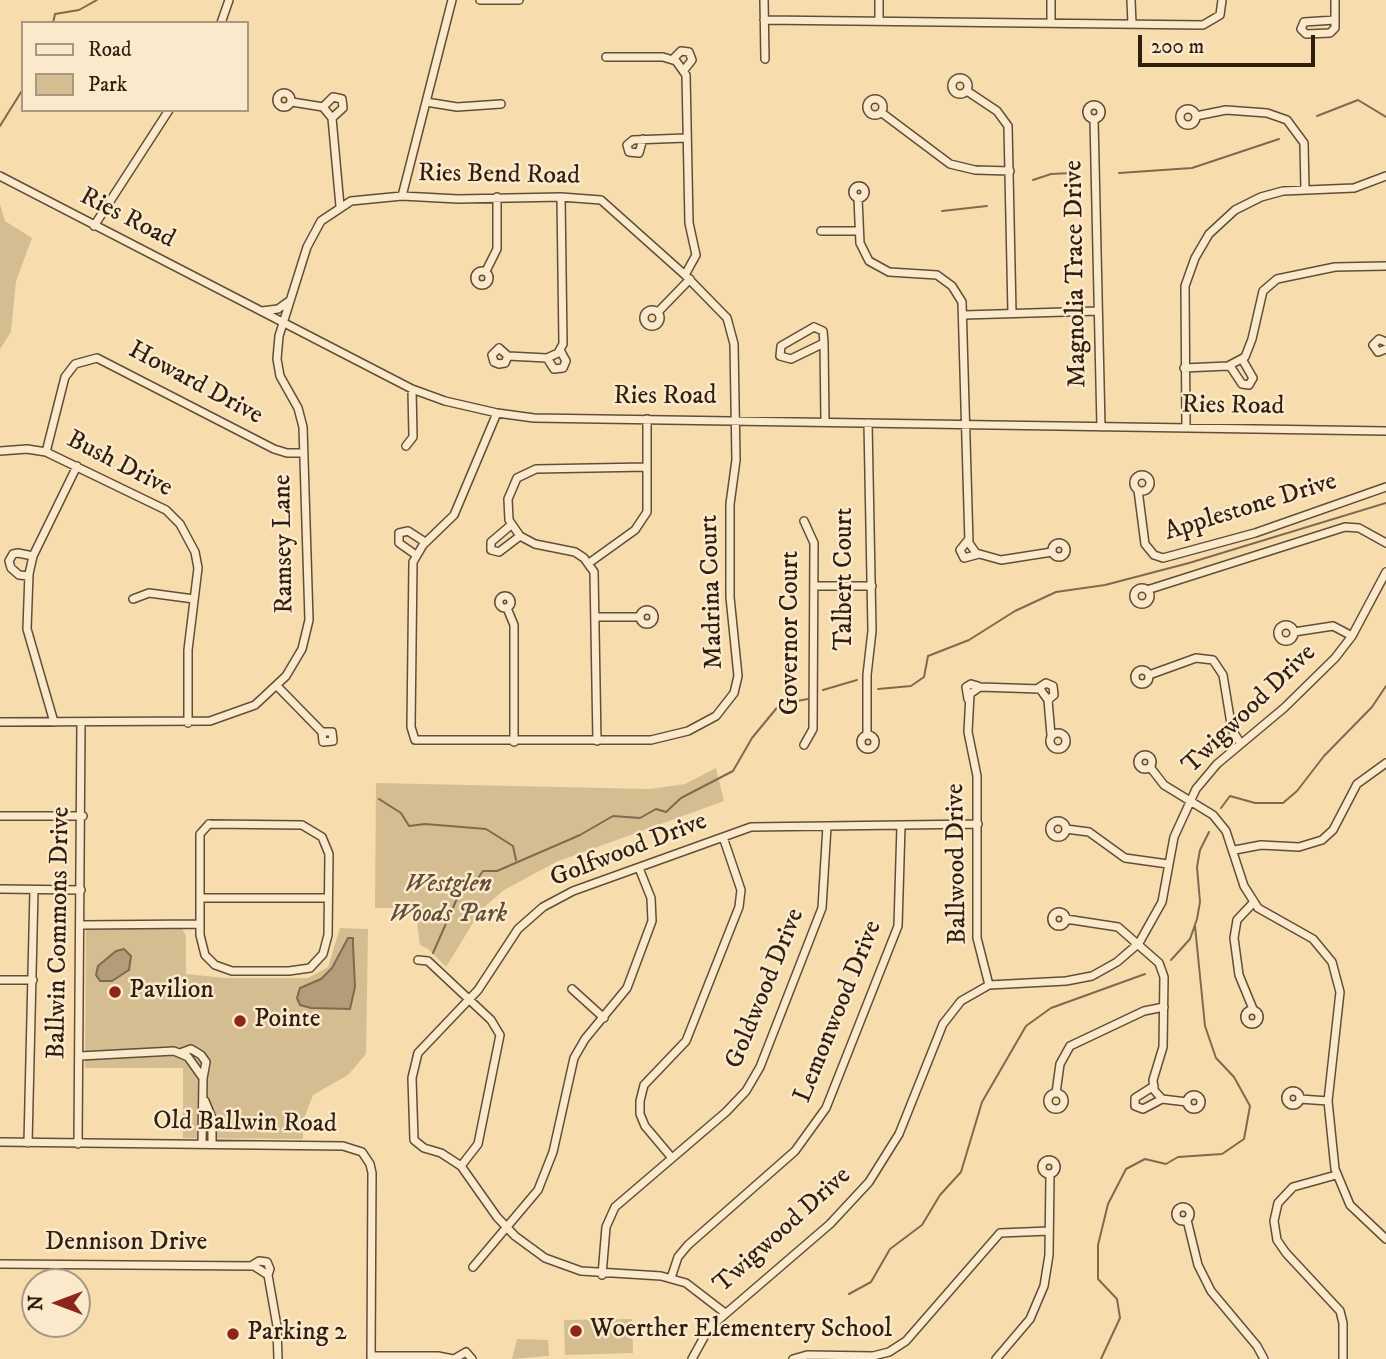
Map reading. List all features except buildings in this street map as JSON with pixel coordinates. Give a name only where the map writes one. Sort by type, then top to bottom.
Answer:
[{"type":"street","points":[[222,21],[229,0]]},
{"type":"street","points":[[402,196],[452,0]]},
{"type":"street","points":[[480,0],[519,0]]},
{"type":"street","points":[[764,0],[765,59]]},
{"type":"street","points":[[879,0],[879,20]]},
{"type":"street","points":[[1051,0],[1051,22]]},
{"type":"street","points":[[1131,0],[1132,24]]},
{"type":"street","points":[[764,20],[1203,25],[1220,15],[1222,0]]},
{"type":"street","points":[[1335,0],[1335,20]]},
{"type":"street","points":[[673,59],[681,51],[689,52],[692,60],[684,70]]},
{"type":"street","points":[[606,57],[656,56],[673,59],[684,70],[689,88],[686,138],[689,230],[696,255],[688,277],[658,312]]},
{"type":"street","points":[[967,91],[997,110],[1005,120],[1009,132],[1012,313]]},
{"type":"street","points":[[323,107],[333,97],[342,99],[342,110],[332,118]]},
{"type":"street","points":[[283,323],[312,235],[326,215],[340,206],[332,118],[323,107],[292,102]]},
{"type":"street","points":[[426,102],[457,107],[501,104]]},
{"type":"street","points":[[1195,116],[1226,110],[1267,113],[1287,120],[1304,144],[1305,190]]},
{"type":"street","points":[[94,226],[168,112]]},
{"type":"street","points":[[882,113],[950,164],[975,170],[1010,172]]},
{"type":"street","name":"Magnolia Trace Drive","points":[[1094,120],[1101,427]]},
{"type":"street","points":[[643,139],[686,138]]},
{"type":"street","name":"Ries Road","points":[[0,176],[412,388],[445,401],[497,413],[534,418],[1386,431]]},
{"type":"street","points":[[1186,427],[1185,286],[1204,241],[1225,218],[1251,201],[1283,191],[1354,188],[1386,176]]},
{"type":"street","name":"Ries Bend Road","points":[[340,206],[357,200],[402,196],[458,199],[593,198],[612,207],[723,312],[730,324],[734,344],[736,419]]},
{"type":"street","points":[[486,271],[497,249],[497,197]]},
{"type":"street","points":[[508,356],[547,358],[560,350],[564,337],[561,197]]},
{"type":"street","points":[[858,198],[862,249],[875,266],[889,272],[924,272],[942,277],[959,296],[964,315],[968,540],[979,554]]},
{"type":"street","points":[[821,231],[859,231]]},
{"type":"street","points":[[1184,369],[1230,366],[1242,359],[1252,339],[1261,296],[1272,282],[1286,276],[1335,267],[1386,266]]},
{"type":"street","points":[[261,312],[278,309],[290,300]]},
{"type":"street","points":[[964,315],[1098,311]]},
{"type":"street","name":"Ramsey Lane","points":[[0,722],[188,723],[238,713],[255,705],[277,686],[297,659],[309,620],[303,421],[278,368],[276,350],[283,323]]},
{"type":"street","points":[[824,343],[791,359],[783,358],[779,354],[783,344],[814,327],[823,331],[824,343],[825,421]]},
{"type":"street","points":[[1386,342],[1379,338],[1373,345],[1378,352],[1386,350]]},
{"type":"street","points":[[547,358],[554,369],[563,368],[566,360],[560,350]]},
{"type":"street","name":"Howard Drive","points":[[46,452],[65,377],[75,364],[97,359],[274,449],[304,453]]},
{"type":"street","points":[[1230,366],[1242,384],[1249,385],[1253,379],[1242,359]]},
{"type":"street","points":[[406,446],[413,437],[412,388]]},
{"type":"street","points":[[425,542],[408,531],[399,534],[399,543],[416,555],[425,542],[446,526],[454,515],[497,413]]},
{"type":"street","points":[[589,564],[630,534],[645,517],[647,419]]},
{"type":"street","name":"Madrina Court","points":[[416,555],[412,575],[411,727],[415,740],[651,740],[688,731],[716,716],[734,693],[738,676],[730,606],[730,504],[735,469],[736,419]]},
{"type":"street","name":"Talbert Court","points":[[867,423],[867,495],[872,538],[867,735]]},
{"type":"street","name":"Bush Drive","points":[[0,451],[27,449],[46,452],[166,510],[180,523],[195,552],[198,568],[188,650],[188,723]]},
{"type":"street","points":[[54,722],[27,629],[29,576],[33,556],[77,466]]},
{"type":"street","points":[[597,741],[595,578],[589,564],[570,550],[535,544],[520,536],[511,525],[507,514],[509,491],[517,478],[530,471],[552,467],[647,467]]},
{"type":"street","name":"Applestone Drive","points":[[1138,490],[1145,544],[1154,555],[1163,558],[1265,529],[1386,486]]},
{"type":"street","name":"Governor Court","points":[[804,521],[814,543],[813,729],[804,745]]},
{"type":"street","points":[[511,525],[491,542],[491,550],[499,552],[520,536]]},
{"type":"street","points":[[1147,590],[1345,527],[1359,528],[1386,543]]},
{"type":"street","points":[[968,540],[960,550],[964,558],[979,554],[1001,560],[1052,552]]},
{"type":"street","points":[[29,576],[19,575],[11,568],[9,561],[13,554],[33,556]]},
{"type":"street","name":"Twigwood Drive","points":[[691,1359],[703,1336],[724,1313],[830,1224],[861,1192],[894,1145],[943,1024],[961,1001],[989,985],[1083,978],[1109,967],[1139,943],[1157,915],[1178,825],[1189,800],[1205,777],[1298,695],[1352,636],[1386,572]]},
{"type":"street","points":[[814,586],[872,586]]},
{"type":"street","points":[[133,599],[149,593],[194,599]]},
{"type":"street","points":[[507,608],[514,625],[514,742]]},
{"type":"street","points":[[596,617],[640,617]]},
{"type":"street","points":[[1294,632],[1333,626],[1352,636]]},
{"type":"street","points":[[1149,675],[1196,658],[1213,660],[1221,669],[1232,730],[1241,744]]},
{"type":"street","points":[[277,686],[322,732]]},
{"type":"street","name":"Ballwood Drive","points":[[989,985],[977,938],[977,776],[968,732],[968,699],[973,689],[979,687],[1044,691],[1048,700],[1051,735]]},
{"type":"street","name":"Ballwin Commons Drive","points":[[78,1144],[82,722]]},
{"type":"street","points":[[1235,850],[1261,845],[1299,847],[1322,840],[1337,823],[1357,784],[1386,763]]},
{"type":"street","points":[[1150,767],[1164,785],[1218,820],[1235,850],[1244,886],[1263,913],[1313,939],[1328,955],[1335,969],[1340,1000],[1328,1101],[1336,1175],[1356,1213],[1386,1239]]},
{"type":"street","points":[[0,816],[83,816]]},
{"type":"street","points":[[293,824],[311,828],[326,843],[329,854],[327,898],[325,949],[315,964],[303,970],[222,969],[205,955],[200,924],[200,834],[205,826],[293,824]]},
{"type":"street","name":"Golfwood Drive","points":[[461,1167],[448,1157],[420,1146],[414,1140],[412,1129],[415,1061],[424,1045],[469,1000],[505,944],[538,911],[573,891],[751,827],[978,824]]},
{"type":"street","name":"Goldwood Drive","points":[[602,1275],[606,1227],[611,1212],[738,1099],[760,1067],[822,908],[827,826]]},
{"type":"street","name":"Lemonwood Drive","points":[[671,1278],[678,1257],[688,1245],[795,1150],[826,1108],[898,926],[901,826]]},
{"type":"street","points":[[1066,829],[1088,832],[1128,860],[1168,864]]},
{"type":"street","points":[[672,1158],[645,1126],[640,1115],[639,1101],[644,1085],[686,1041],[739,907],[741,890],[723,837]]},
{"type":"street","points":[[473,1267],[528,1205],[542,1183],[553,1152],[570,1067],[585,1039],[625,992],[652,921],[651,898],[639,868]]},
{"type":"street","points":[[0,890],[81,890]]},
{"type":"street","points":[[29,1143],[34,890]]},
{"type":"street","points":[[200,898],[327,898]]},
{"type":"street","points":[[1253,902],[1237,920],[1234,938],[1240,975],[1253,1009]]},
{"type":"street","points":[[1066,919],[1118,928],[1139,943],[1163,970],[1163,1047],[1154,1086],[1162,1099]]},
{"type":"street","points":[[82,925],[200,924]]},
{"type":"street","points":[[418,960],[428,961],[496,1025],[500,1035],[478,1144],[461,1167],[506,1228],[545,1258],[570,1268],[602,1275],[671,1278],[701,1292],[724,1313]]},
{"type":"street","points":[[0,980],[33,980]]},
{"type":"street","points":[[572,989],[604,1018]]},
{"type":"street","points":[[1056,1093],[1060,1064],[1070,1046],[1144,1011],[1164,1007]]},
{"type":"street","points":[[80,1056],[143,1051],[180,1053],[193,1063],[203,1078],[202,1144]]},
{"type":"street","points":[[1154,1086],[1136,1096],[1135,1106],[1143,1109],[1162,1099],[1187,1102]]},
{"type":"street","points":[[203,1097],[212,1118],[212,1144]]},
{"type":"street","points":[[1300,1099],[1328,1101]]},
{"type":"street","name":"Old Ballwin Road","points":[[0,1142],[343,1146],[356,1149],[367,1158],[372,1173],[371,1358]]},
{"type":"street","points":[[996,1359],[1030,1319],[1039,1302],[1048,1268],[1050,1174]]},
{"type":"street","points":[[1336,1175],[1293,1187],[1278,1203],[1273,1221],[1277,1240],[1286,1253],[1340,1311],[1343,1323],[1343,1359]]},
{"type":"street","points":[[1187,1220],[1206,1283],[1229,1316],[1257,1346],[1264,1359]]},
{"type":"street","points":[[793,1359],[807,1356],[873,1356],[889,1352],[906,1340],[1000,1233],[1049,1231]]},
{"type":"street","name":"Dennison Drive","points":[[0,1264],[251,1266],[268,1275],[275,1313],[278,1359]]},
{"type":"street","points":[[371,1358],[438,1356],[454,1359],[466,1352],[472,1359]]},
{"type":"green space","points":[[0,204],[5,221],[32,238],[16,281],[11,332],[0,349]]},
{"type":"green space","name":"Westglen Woods Park","points":[[716,768],[724,801],[556,862],[504,890],[481,910],[446,967],[428,949],[420,945],[415,908],[375,908],[376,783],[650,789],[685,784]]},
{"type":"green space","points":[[181,927],[186,936],[186,974],[225,978],[308,978],[328,967],[340,928],[368,929],[366,1054],[348,1075],[313,1095],[303,1121],[303,1139],[183,1138],[183,1068],[85,1068],[86,930]]},
{"type":"green space","points":[[632,1319],[633,1353],[565,1355],[564,1320]]},
{"type":"green space","points":[[517,1339],[548,1340],[549,1356],[512,1359]]},
{"type":"shaded area","points":[[348,938],[353,938],[355,987],[350,1009],[311,1008],[300,1005],[297,998],[300,988],[321,979],[332,968]]},
{"type":"shaded area","points":[[124,949],[131,956],[129,970],[112,981],[100,981],[96,975],[98,966],[116,951]]},
{"type":"waterway","points":[[53,21],[55,14],[79,10],[97,0]]},
{"type":"waterway","points":[[0,126],[21,92]]},
{"type":"waterway","points":[[1317,116],[1358,100],[1386,117]]},
{"type":"waterway","points":[[1119,173],[1192,168],[1279,139]]},
{"type":"waterway","points":[[1033,180],[1051,174],[1072,173]]},
{"type":"waterway","points":[[942,211],[987,206]]},
{"type":"waterway","points":[[878,689],[911,686],[924,677],[928,656],[969,640],[1015,611],[1056,592],[1105,585],[1189,563],[1386,503]]},
{"type":"waterway","points":[[823,690],[857,680]]},
{"type":"waterway","points":[[1221,808],[1230,796],[1255,803],[1283,803],[1297,791],[1324,756],[1372,707],[1386,686]]},
{"type":"waterway","points":[[433,953],[459,894],[471,888],[483,871],[497,871],[580,835],[613,816],[640,818],[656,809],[666,812],[681,798],[733,771],[752,738],[780,704],[808,699]]},
{"type":"waterway","points":[[379,799],[401,813],[409,826],[425,824],[486,829],[513,846],[516,860]]},
{"type":"waterway","points":[[1171,960],[1190,939],[1197,919],[1200,902],[1197,867],[1200,850],[1209,832]]},
{"type":"waterway","points":[[1101,1359],[1120,1318],[1117,1299],[1098,1279],[1098,1245],[1108,1204],[1126,1169],[1145,1159],[1166,1164],[1178,1157],[1222,1154],[1244,1139],[1250,1106],[1234,1077],[1216,1058],[1205,1026],[1195,926]]},
{"type":"waterway","points":[[849,1294],[871,1282],[890,1249],[922,1225],[940,1195],[961,1172],[982,1102],[1026,1026],[1051,1008],[1145,974]]},
{"type":"place","name":"Pavilion","points":[[115,992]]},
{"type":"place","name":"Pointe","points":[[240,1021]]},
{"type":"place","name":"Woerther Elementery School","points":[[576,1331]]},
{"type":"place","name":"Parking 2","points":[[233,1334]]}]
